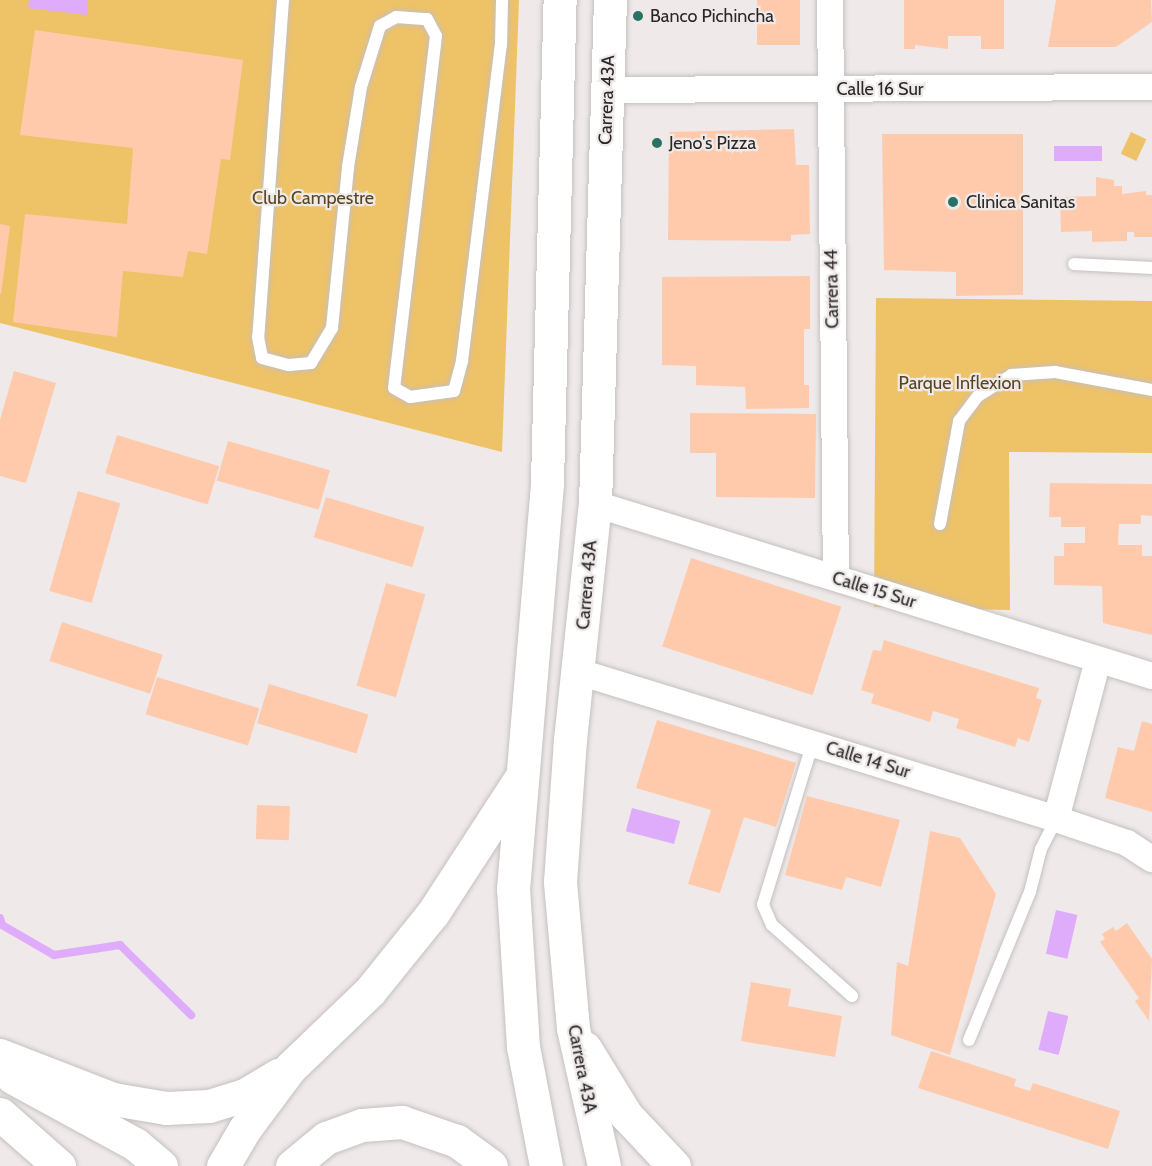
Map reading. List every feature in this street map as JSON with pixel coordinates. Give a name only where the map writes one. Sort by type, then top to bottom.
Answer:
[{"type":"main road","points":[[546,1166],[522,1047],[514,955],[513,889],[547,482],[560,0]]},
{"type":"main road","points":[[596,0],[594,100],[605,138]]},
{"type":"main road","name":"Carrera 43A","points":[[604,1166],[573,1028],[560,882],[570,740],[595,504],[610,0]]},
{"type":"main road","points":[[223,1166],[244,1130],[290,1068],[370,991],[433,913],[523,775]]},
{"type":"main road","points":[[573,1028],[626,1115],[674,1166]]},
{"type":"main road","points":[[0,1055],[113,1100],[166,1108],[209,1106],[245,1095],[290,1068]]},
{"type":"main road","points":[[0,1069],[37,1092],[135,1144],[161,1166]]},
{"type":"main road","points":[[0,1114],[59,1166]]},
{"type":"main road","points":[[292,1166],[326,1138],[362,1125],[402,1122],[457,1141],[491,1166]]},
{"type":"street","name":"Carrera 44","points":[[830,0],[829,89],[836,578]]},
{"type":"street","name":"Calle 16 Sur","points":[[607,90],[1152,87]]},
{"type":"street","name":"Calle 15 Sur","points":[[595,504],[1152,676]]},
{"type":"street","points":[[1056,819],[1098,660]]},
{"type":"street","name":"Calle 14 Sur","points":[[579,672],[813,742],[1056,819],[1127,843],[1152,859]]},
{"type":"lane","points":[[283,0],[269,137],[258,337],[262,358],[289,365],[311,363],[332,328],[348,167],[361,87],[380,26],[396,17],[427,19],[436,36],[394,388],[410,397],[454,392],[462,360],[501,45],[502,0]]},
{"type":"lane","points":[[1074,264],[1152,268]]},
{"type":"lane","points":[[940,524],[959,421],[978,396],[1003,380],[1011,375],[1055,372],[1152,390]]},
{"type":"lane","points":[[813,742],[763,905],[772,925],[852,996]]},
{"type":"lane","points":[[969,1040],[1030,892],[1041,849],[1056,819]]},
{"type":"green space","name":"Club Campestre","points":[[0,0],[519,0],[502,452],[0,323]]},
{"type":"green space","points":[[1131,132],[1146,139],[1136,161],[1121,154]]},
{"type":"green space","name":"Parque Inflexion","points":[[876,298],[1152,301],[1152,453],[1009,452],[1010,610],[874,607]]},
{"type":"shaded area","points":[[29,0],[88,0],[87,15],[28,8]]},
{"type":"shaded area","points":[[1054,146],[1102,146],[1102,161],[1054,161]]},
{"type":"shaded area","points":[[632,808],[680,821],[674,844],[626,831]]},
{"type":"shaded area","points":[[1056,910],[1077,915],[1067,959],[1046,954]]},
{"type":"shaded area","points":[[1048,1011],[1068,1016],[1059,1055],[1038,1050]]},
{"type":"building","points":[[757,0],[800,0],[800,45],[757,45]]},
{"type":"building","points":[[904,0],[1004,0],[1004,49],[981,49],[981,36],[948,36],[948,49],[915,45],[915,49],[904,49]]},
{"type":"building","points":[[1056,0],[1151,0],[1152,22],[1116,47],[1048,47]]},
{"type":"building","points":[[35,30],[243,60],[230,160],[221,159],[207,254],[188,251],[183,277],[123,271],[117,337],[13,322],[25,214],[127,224],[133,148],[20,135]]},
{"type":"building","points":[[794,129],[796,165],[809,165],[810,234],[791,235],[791,241],[668,240],[669,132]]},
{"type":"building","name":"Clinica Sanitas","points":[[882,134],[1023,134],[1023,295],[956,296],[956,272],[884,270]]},
{"type":"building","points":[[1096,177],[1114,180],[1114,186],[1122,186],[1122,194],[1146,191],[1146,195],[1152,195],[1152,237],[1134,237],[1134,232],[1127,232],[1127,241],[1092,242],[1092,231],[1061,232],[1060,197],[1096,196]]},
{"type":"building","points":[[0,224],[10,226],[1,294],[0,294]]},
{"type":"building","points":[[810,276],[810,329],[804,329],[804,385],[809,385],[809,408],[746,409],[745,387],[696,385],[696,366],[662,365],[662,277]]},
{"type":"building","points":[[14,371],[56,383],[26,483],[0,476],[0,420]]},
{"type":"building","points":[[690,413],[816,414],[815,498],[716,497],[716,453],[690,453]]},
{"type":"building","points":[[117,435],[219,466],[208,505],[105,473]]},
{"type":"building","points":[[228,441],[330,470],[319,510],[217,480]]},
{"type":"building","points":[[1050,483],[1152,484],[1152,516],[1141,515],[1141,524],[1119,524],[1118,545],[1142,545],[1142,556],[1152,556],[1152,635],[1103,623],[1102,586],[1054,585],[1054,556],[1064,556],[1064,543],[1085,543],[1085,527],[1061,527],[1061,517],[1049,517]]},
{"type":"building","points":[[78,491],[120,503],[92,603],[49,591]]},
{"type":"building","points":[[326,497],[424,527],[412,567],[314,537]]},
{"type":"building","points":[[691,558],[841,607],[813,695],[662,646]]},
{"type":"building","points":[[386,583],[425,594],[396,697],[357,686]]},
{"type":"building","points":[[62,622],[163,655],[150,694],[49,661]]},
{"type":"building","points":[[884,640],[1039,688],[1036,698],[1042,700],[1029,742],[1018,738],[1015,747],[956,728],[959,719],[933,711],[930,722],[871,703],[874,694],[861,690],[873,650],[881,651]]},
{"type":"building","points":[[157,677],[259,708],[248,746],[146,714]]},
{"type":"building","points":[[269,684],[368,714],[356,754],[257,723]]},
{"type":"building","points":[[657,720],[796,763],[776,827],[744,817],[720,893],[688,884],[711,810],[636,788]]},
{"type":"building","points":[[1142,721],[1152,724],[1152,812],[1105,798],[1118,747],[1134,751]]},
{"type":"building","points":[[807,796],[900,820],[881,887],[846,877],[842,890],[785,875]]},
{"type":"building","points":[[257,805],[290,806],[289,840],[256,839]]},
{"type":"building","points":[[930,831],[960,838],[996,894],[950,1055],[891,1035],[897,962],[908,966]]},
{"type":"building","points":[[1127,923],[1152,959],[1149,1021],[1135,1001],[1139,998],[1100,942],[1105,939],[1102,934],[1113,927],[1116,931]]},
{"type":"building","points":[[751,982],[791,989],[788,1006],[842,1016],[835,1057],[741,1041]]},
{"type":"building","points":[[931,1051],[1016,1079],[1014,1086],[1030,1091],[1033,1083],[1120,1111],[1108,1149],[918,1088]]},
{"type":"waterway","points":[[0,918],[2,925],[54,955],[120,945],[191,1015]]},
{"type":"place","name":"Banco Pichincha","points":[[638,16]]},
{"type":"place","name":"Jeno's Pizza","points":[[657,143]]},
{"type":"place","name":"Clinica Sanitas","points":[[953,202]]}]
